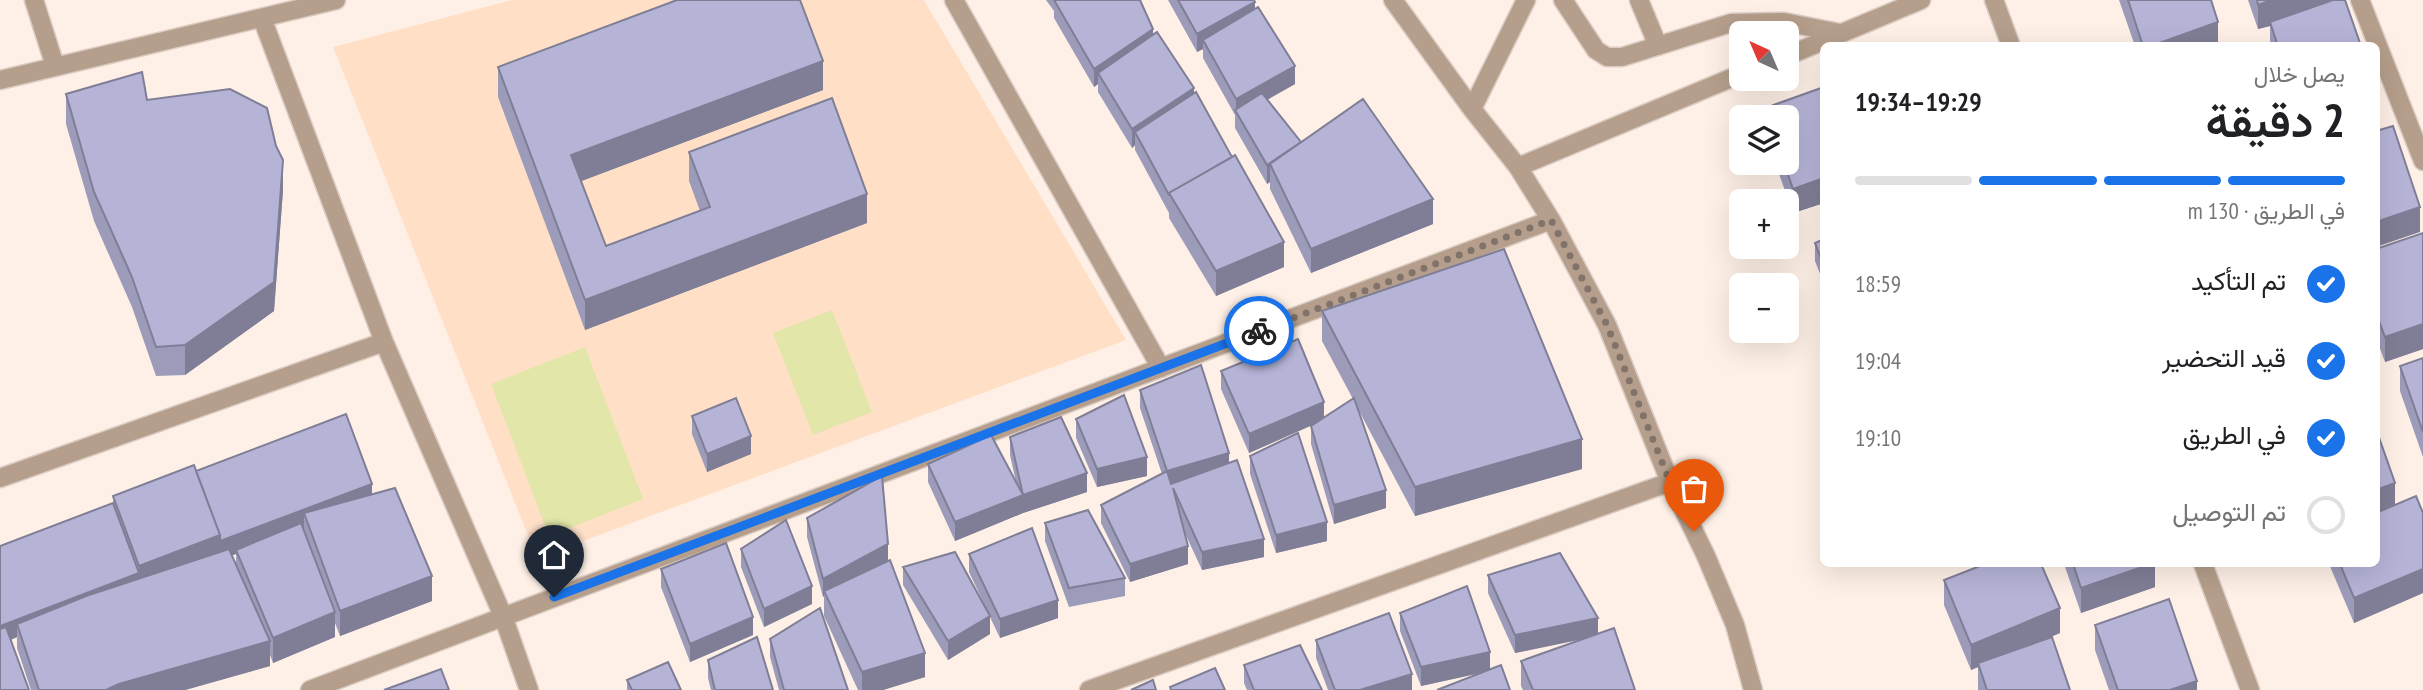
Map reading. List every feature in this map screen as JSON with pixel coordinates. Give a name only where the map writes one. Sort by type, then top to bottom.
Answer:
[{"type":"street","points":[[34,0],[55,66]]},
{"type":"street","points":[[0,80],[336,0]]},
{"type":"street","points":[[954,0],[1161,369]]},
{"type":"street","points":[[1393,0],[1518,167],[1551,220],[1607,325],[1670,482],[1706,556],[1735,625],[1753,690]]},
{"type":"street","points":[[1472,109],[1526,0]]},
{"type":"street","points":[[1563,0],[1595,50],[1607,57],[1622,57],[1731,23],[1784,22],[1840,33]]},
{"type":"street","points":[[1639,0],[1658,46]]},
{"type":"street","points":[[1799,50],[1922,0]]},
{"type":"street","points":[[1994,0],[2010,42]]},
{"type":"street","points":[[2360,0],[2376,42]]},
{"type":"street","points":[[262,18],[384,342],[503,616],[529,690]]},
{"type":"street","points":[[2380,51],[2423,161]]},
{"type":"street","points":[[1518,167],[1729,79]]},
{"type":"street","points":[[310,690],[1551,220]]},
{"type":"street","points":[[0,478],[384,342]]},
{"type":"street","points":[[1089,690],[1670,482]]},
{"type":"street","points":[[2204,567],[2250,690]]},
{"type":"shaded area","points":[[512,0],[924,0],[1126,340],[537,558],[333,47]]},
{"type":"green space","points":[[832,310],[872,412],[813,435],[773,333]]},
{"type":"green space","points":[[585,347],[643,499],[549,536],[491,384]]},
{"type":"building","points":[[677,0],[800,0],[823,61],[571,155],[606,246],[710,207],[689,152],[832,98],[867,194],[585,300],[498,67]]},
{"type":"building","points":[[1054,0],[1140,0],[1153,29],[1094,69]]},
{"type":"building","points":[[1178,0],[1254,0],[1255,2],[1197,34]]},
{"type":"building","points":[[2128,0],[2211,0],[2218,22],[2162,42],[2142,42]]},
{"type":"building","points":[[2257,0],[2272,0],[2258,5]]},
{"type":"building","points":[[2333,0],[2345,0],[2360,42],[2277,42],[2270,22]]},
{"type":"building","points":[[1258,7],[1295,66],[1236,99],[1203,40]]},
{"type":"building","points":[[1157,32],[1194,88],[1132,129],[1098,73]]},
{"type":"building","points":[[142,72],[147,100],[230,89],[267,108],[276,146],[283,160],[274,282],[185,345],[156,347],[132,277],[94,192],[66,94]]},
{"type":"building","points":[[1820,88],[1820,179],[1793,189],[1788,175],[1799,175],[1799,105],[1773,105]]},
{"type":"building","points":[[1196,92],[1232,157],[1169,195],[1135,132]]},
{"type":"building","points":[[1262,93],[1301,142],[1267,165],[1235,110]]},
{"type":"building","points":[[1363,99],[1433,199],[1311,249],[1270,164]]},
{"type":"building","points":[[2393,126],[2420,207],[2380,221],[2380,130]]},
{"type":"building","points":[[1235,155],[1284,242],[1216,271],[1169,193]]},
{"type":"building","points":[[2423,233],[2423,324],[2385,337],[2380,324],[2380,248]]},
{"type":"building","points":[[1820,241],[1820,256],[1815,243]]},
{"type":"building","points":[[1504,249],[1582,439],[1415,487],[1322,311]]},
{"type":"building","points":[[1298,339],[1324,402],[1249,434],[1221,371]]},
{"type":"building","points":[[2423,358],[2423,432],[2400,366]]},
{"type":"building","points":[[1201,365],[1229,453],[1167,471],[1140,390]]},
{"type":"building","points":[[1124,395],[1147,457],[1097,469],[1076,419]]},
{"type":"building","points":[[736,398],[751,436],[707,454],[692,416]]},
{"type":"building","points":[[1354,398],[1386,490],[1334,505],[1311,426]]},
{"type":"building","points":[[346,414],[372,484],[220,541],[196,471]]},
{"type":"building","points":[[1061,417],[1087,473],[1023,495],[1010,437]]},
{"type":"building","points":[[1298,433],[1327,522],[1276,535],[1250,456]]},
{"type":"building","points":[[991,435],[1023,495],[955,522],[928,464]]},
{"type":"building","points":[[2380,440],[2395,483],[2380,489]]},
{"type":"building","points":[[1237,460],[1264,539],[1202,552],[1173,488],[1188,546],[1130,564],[1101,505],[1167,471],[1171,484]]},
{"type":"building","points":[[194,465],[220,535],[139,566],[113,496]]},
{"type":"building","points":[[882,476],[888,544],[823,579],[807,518]]},
{"type":"building","points":[[395,488],[432,576],[340,611],[304,513]]},
{"type":"building","points":[[2416,496],[2423,513],[2423,569],[2354,598],[2341,567],[2380,567],[2380,511]]},
{"type":"building","points":[[113,503],[139,573],[0,626],[0,546]]},
{"type":"building","points":[[1088,510],[1125,578],[1069,588],[1045,523]]},
{"type":"building","points":[[786,520],[812,586],[764,609],[741,549]]},
{"type":"building","points":[[301,523],[335,612],[273,638],[236,550]]},
{"type":"building","points":[[1032,528],[1058,600],[1000,619],[969,554]]},
{"type":"building","points":[[726,543],[753,617],[690,644],[661,569]]},
{"type":"building","points":[[229,549],[270,641],[106,690],[39,690],[17,624],[86,596]]},
{"type":"building","points":[[955,552],[990,616],[948,641],[903,567]]},
{"type":"building","points":[[1560,553],[1598,618],[1515,635],[1488,575]]},
{"type":"building","points":[[890,560],[925,653],[862,672],[824,591]]},
{"type":"building","points":[[1977,567],[2042,567],[2060,608],[1971,645],[1944,580]]},
{"type":"building","points":[[2074,567],[2142,567],[2081,588]]},
{"type":"building","points":[[1467,586],[1490,652],[1421,667],[1400,613]]},
{"type":"building","points":[[2169,599],[2197,681],[2170,690],[2118,690],[2095,625]]},
{"type":"building","points":[[820,608],[848,690],[784,690],[770,639]]},
{"type":"building","points":[[1389,613],[1412,674],[1360,690],[1335,690],[1316,640]]},
{"type":"building","points":[[6,627],[29,690],[0,690],[0,629]]},
{"type":"building","points":[[1614,628],[1635,690],[1533,690],[1521,661]]},
{"type":"building","points":[[757,637],[773,690],[715,690],[708,660]]},
{"type":"building","points":[[2052,637],[2070,690],[1987,690],[1978,663]]},
{"type":"building","points":[[1300,645],[1322,690],[1254,690],[1244,665]]},
{"type":"building","points":[[668,662],[681,690],[632,690],[627,680]]},
{"type":"building","points":[[1501,665],[1510,690],[1437,690]]},
{"type":"building","points":[[1215,668],[1225,690],[1171,690],[1170,687]]},
{"type":"building","points":[[441,669],[449,690],[384,690]]},
{"type":"building","points":[[1153,680],[1156,690],[1131,690]]},
{"type":"way so far","points":[[1259,331],[1551,220],[1607,325],[1670,482],[1694,531]]},
{"type":"route","points":[[554,597],[1259,331]]}]
